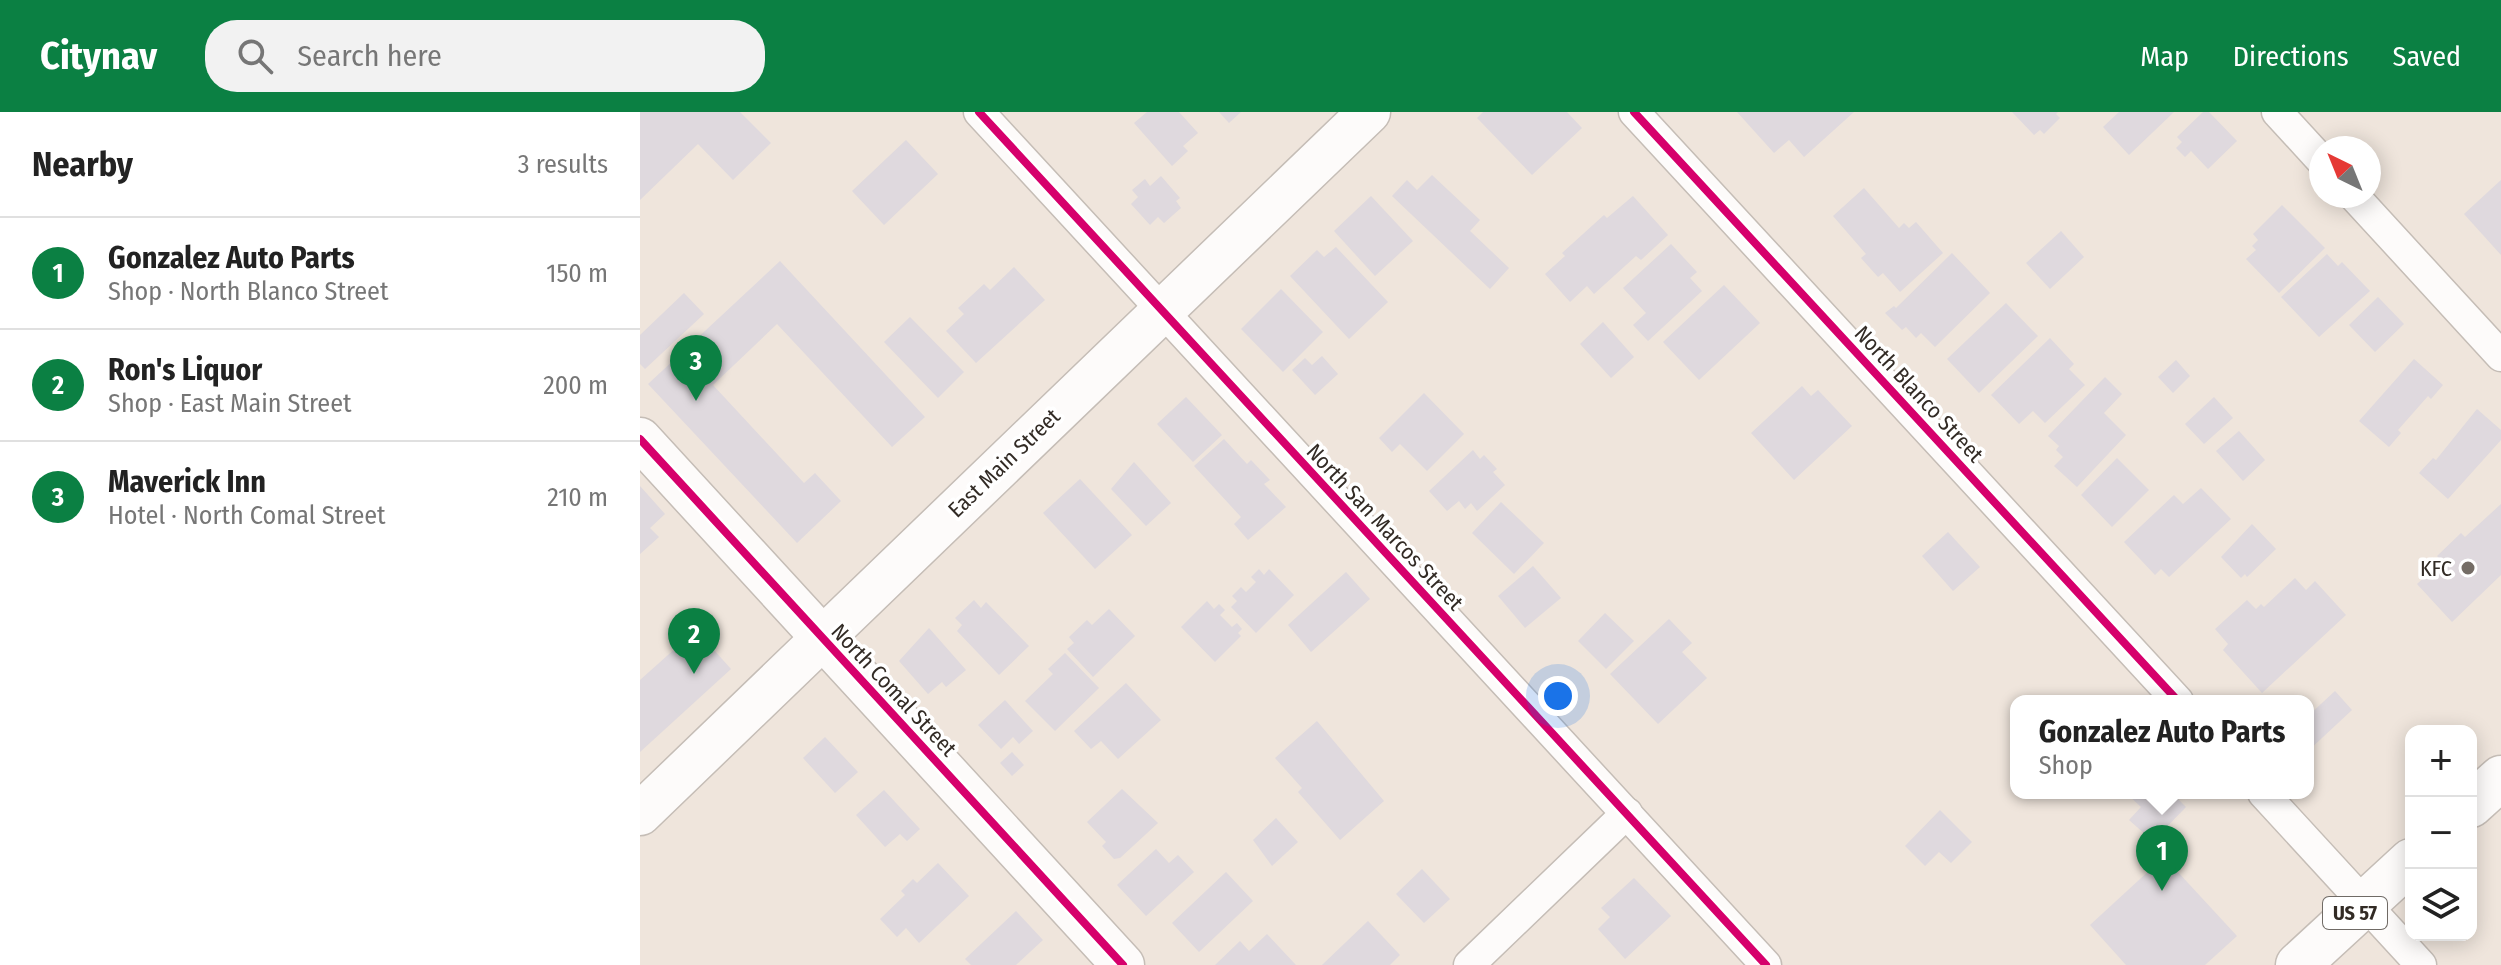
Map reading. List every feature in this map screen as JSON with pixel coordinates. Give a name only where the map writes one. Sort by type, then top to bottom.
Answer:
[{"type":"main road","name":"East Main Street","points":[[640,814],[1369,112]]},
{"type":"main road","name":"North Comal Street","points":[[640,439],[1123,965]]},
{"type":"main road","points":[[2477,800],[2501,778]]},
{"type":"main road","name":"US 57","points":[[2298,965],[2405,866]]},
{"type":"street","name":"North San Marcos Street","points":[[979,112],[1160,312],[1766,965]]},
{"type":"street","name":"North Blanco Street","points":[[1634,112],[2172,695]]},
{"type":"street","points":[[2277,112],[2309,147]]},
{"type":"street","points":[[2365,208],[2501,356]]},
{"type":"street","points":[[2269,799],[2421,965]]},
{"type":"street","points":[[1469,965],[1627,813]]},
{"type":"building","points":[[640,112],[740,112],[771,143],[733,180],[698,144],[640,200]]},
{"type":"building","points":[[1147,112],[1179,112],[1198,133],[1183,146],[1188,151],[1172,166],[1134,123]]},
{"type":"building","points":[[1219,112],[1241,112],[1229,123]]},
{"type":"building","points":[[1483,112],[1567,112],[1582,128],[1532,175],[1477,118]]},
{"type":"building","points":[[1737,112],[1854,112],[1804,157],[1789,140],[1774,153]]},
{"type":"building","points":[[2012,112],[2058,112],[2056,114],[2060,118],[2044,134],[2040,130],[2034,135]]},
{"type":"building","points":[[2119,112],[2174,112],[2129,155],[2103,127]]},
{"type":"building","points":[[2203,112],[2209,112],[2237,141],[2208,169],[2191,151],[2185,157],[2176,148],[2182,142],[2177,137]]},
{"type":"building","points":[[906,140],[938,174],[884,225],[852,191]]},
{"type":"building","points":[[1432,175],[1480,220],[1470,231],[1509,268],[1490,289],[1392,196],[1407,180],[1417,190]]},
{"type":"building","points":[[1161,176],[1180,198],[1176,201],[1181,208],[1164,223],[1158,217],[1150,225],[1131,204],[1138,197],[1132,190],[1145,179],[1150,186]]},
{"type":"building","points":[[2501,180],[2501,255],[2464,214]]},
{"type":"building","points":[[1864,188],[1899,228],[1904,223],[1909,228],[1916,222],[1943,253],[1900,292],[1883,273],[1878,277],[1861,258],[1866,254],[1833,216]]},
{"type":"building","points":[[1371,196],[1413,241],[1375,276],[1334,231]]},
{"type":"building","points":[[1633,196],[1668,235],[1641,260],[1636,256],[1594,294],[1587,286],[1570,302],[1545,274],[1565,256],[1562,253],[1604,215],[1607,218]]},
{"type":"building","points":[[2282,205],[2325,248],[2279,293],[2246,259],[2256,250],[2252,246],[2258,240],[2253,234]]},
{"type":"building","points":[[2061,231],[2084,257],[2050,289],[2026,263]]},
{"type":"building","points":[[1671,244],[1697,272],[1690,278],[1702,291],[1648,341],[1633,325],[1646,313],[1623,288]]},
{"type":"building","points":[[1336,247],[1388,302],[1349,339],[1290,276],[1317,250],[1324,257]]},
{"type":"building","points":[[1952,253],[1990,293],[1935,347],[1921,333],[1916,338],[1906,327],[1902,330],[1885,313],[1894,306],[1896,308]]},
{"type":"building","points":[[2327,254],[2338,266],[2342,262],[2370,291],[2319,337],[2281,297]]},
{"type":"building","points":[[780,261],[925,417],[892,447],[777,324],[713,385],[804,483],[815,473],[841,501],[797,543],[648,384]]},
{"type":"building","points":[[1014,267],[1045,300],[976,363],[946,331],[964,314],[958,308],[984,284],[990,290]]},
{"type":"building","points":[[1724,285],[1760,323],[1699,380],[1663,342]]},
{"type":"building","points":[[1281,289],[1323,332],[1283,372],[1241,329]]},
{"type":"building","points":[[684,293],[704,314],[645,369],[640,364],[640,335]]},
{"type":"building","points":[[2378,297],[2404,324],[2375,352],[2349,325]]},
{"type":"building","points":[[2006,303],[2038,336],[1979,393],[1947,359]]},
{"type":"building","points":[[910,317],[964,372],[938,398],[884,342]]},
{"type":"building","points":[[1603,322],[1634,357],[1611,378],[1580,344]]},
{"type":"building","points":[[2050,338],[2074,364],[2069,369],[2085,385],[2045,423],[2033,411],[2019,424],[1991,395]]},
{"type":"building","points":[[1322,356],[1338,374],[1315,395],[1292,370],[1305,358],[1312,365]]},
{"type":"building","points":[[2414,359],[2443,385],[2431,399],[2428,396],[2398,430],[2401,433],[2389,447],[2359,421]]},
{"type":"building","points":[[2176,360],[2190,376],[2173,393],[2158,377]]},
{"type":"building","points":[[2105,377],[2122,394],[2104,413],[2126,435],[2077,487],[2054,466],[2063,457],[2056,450],[2059,446],[2048,436]]},
{"type":"building","points":[[1802,386],[1811,396],[1818,390],[1852,426],[1794,480],[1751,433]]},
{"type":"building","points":[[1424,393],[1464,434],[1427,471],[1400,444],[1392,452],[1379,438]]},
{"type":"building","points":[[1186,397],[1222,435],[1193,462],[1157,424]]},
{"type":"building","points":[[2214,397],[2233,418],[2204,444],[2185,424]]},
{"type":"building","points":[[2477,409],[2501,430],[2501,440],[2448,499],[2419,473],[2433,458],[2436,460]]},
{"type":"building","points":[[2239,431],[2265,460],[2243,481],[2216,451]]},
{"type":"building","points":[[1224,439],[1247,464],[1251,460],[1270,480],[1264,484],[1286,507],[1248,540],[1234,524],[1241,517],[1194,466]]},
{"type":"building","points":[[1473,450],[1480,459],[1484,455],[1497,469],[1493,472],[1505,485],[1477,511],[1471,503],[1465,509],[1459,501],[1447,511],[1429,491]]},
{"type":"building","points":[[2117,458],[2149,490],[2112,527],[2081,495]]},
{"type":"building","points":[[1134,462],[1171,503],[1146,526],[1111,489]]},
{"type":"building","points":[[1080,479],[1132,535],[1095,569],[1043,513]]},
{"type":"building","points":[[640,486],[665,514],[650,528],[659,537],[640,554]]},
{"type":"building","points":[[2201,488],[2231,519],[2169,577],[2161,569],[2155,575],[2124,542],[2174,495],[2183,504]]},
{"type":"building","points":[[1501,502],[1544,543],[1514,574],[1472,533]]},
{"type":"building","name":"KFC","points":[[2501,504],[2501,575],[2452,622],[2417,584],[2442,561],[2437,556],[2461,533],[2465,537]]},
{"type":"building","points":[[2252,524],[2276,549],[2247,577],[2245,574],[2241,578],[2221,557]]},
{"type":"building","points":[[1948,532],[1980,567],[1953,591],[1922,556]]},
{"type":"building","points":[[1533,566],[1561,598],[1525,628],[1498,596]]},
{"type":"building","points":[[1259,569],[1264,575],[1269,569],[1294,595],[1256,633],[1231,607],[1237,601],[1232,596],[1241,587],[1246,592],[1256,582],[1251,577]]},
{"type":"building","points":[[1346,572],[1370,599],[1311,652],[1288,625]]},
{"type":"building","points":[[2295,578],[2306,590],[2315,581],[2346,615],[2262,693],[2223,650],[2228,644],[2215,629],[2247,600],[2256,609],[2261,604],[2264,607]]},
{"type":"building","points":[[974,600],[981,608],[986,602],[1029,646],[999,675],[957,631],[962,625],[955,618]]},
{"type":"building","points":[[1207,601],[1214,609],[1219,604],[1225,610],[1220,615],[1232,627],[1237,623],[1242,629],[1238,633],[1241,636],[1215,662],[1181,627]]},
{"type":"building","points":[[1109,609],[1135,636],[1093,677],[1067,649],[1074,643],[1069,637],[1087,620],[1092,625]]},
{"type":"building","points":[[1605,613],[1634,641],[1606,669],[1578,641]]},
{"type":"building","points":[[1669,619],[1692,643],[1682,652],[1707,678],[1658,724],[1610,674]]},
{"type":"building","points":[[929,628],[966,670],[946,687],[942,682],[928,694],[899,661]]},
{"type":"building","points":[[696,630],[731,669],[640,752],[640,680]]},
{"type":"building","points":[[1065,653],[1099,688],[1055,731],[1025,701],[1053,674],[1048,669]]},
{"type":"building","points":[[1126,683],[1161,720],[1118,759],[1101,741],[1091,749],[1074,731]]},
{"type":"building","points":[[2335,691],[2352,710],[2314,745],[2314,710]]},
{"type":"building","points":[[1005,700],[1033,731],[1019,744],[1013,737],[1001,749],[978,725]]},
{"type":"building","points":[[1317,721],[1384,801],[1340,840],[1298,792],[1302,788],[1275,758]]},
{"type":"building","points":[[825,737],[858,772],[835,793],[803,758]]},
{"type":"building","points":[[1012,752],[1024,765],[1012,776],[1000,763]]},
{"type":"building","points":[[1122,789],[1158,823],[1120,858],[1114,859],[1102,846],[1106,842],[1087,822]]},
{"type":"building","points":[[884,790],[920,829],[907,841],[900,834],[885,847],[856,815]]},
{"type":"building","points":[[2132,799],[2178,799],[2186,807],[2157,837],[2150,831],[2146,835],[2129,820],[2141,807]]},
{"type":"building","points":[[1940,810],[1972,842],[1951,863],[1939,852],[1925,866],[1905,846]]},
{"type":"building","points":[[1276,818],[1298,842],[1272,866],[1253,840]]},
{"type":"building","points":[[1156,849],[1169,863],[1178,855],[1194,872],[1146,916],[1117,885]]},
{"type":"building","points":[[2164,857],[2237,936],[2205,965],[2126,965],[2090,925]]},
{"type":"building","points":[[938,863],[969,896],[919,943],[906,928],[897,937],[880,919],[905,895],[901,891],[913,879],[917,883]]},
{"type":"building","points":[[1422,869],[1450,899],[1424,923],[1396,894]]},
{"type":"building","points":[[1226,872],[1253,901],[1199,952],[1172,923]]},
{"type":"building","points":[[1634,878],[1671,916],[1625,959],[1598,929],[1610,917],[1601,908]]},
{"type":"building","points":[[1016,911],[1043,940],[1016,965],[971,965],[965,959]]},
{"type":"building","points":[[1368,921],[1400,955],[1390,965],[1322,965]]},
{"type":"building","points":[[1267,934],[1296,965],[1215,965],[1240,941],[1249,951]]},
{"type":"cycle path","points":[[979,112],[1766,965]]},
{"type":"cycle path","points":[[1634,112],[2172,695]]},
{"type":"cycle path","points":[[640,439],[1123,965]]},
{"type":"place","name":"Maverick Inn","points":[[696,401]]},
{"type":"place","name":"KFC","points":[[2468,568]]},
{"type":"place","name":"Ron's Liquor","points":[[694,674]]},
{"type":"place","name":"Gonzalez Auto Parts","points":[[2162,891]]}]
